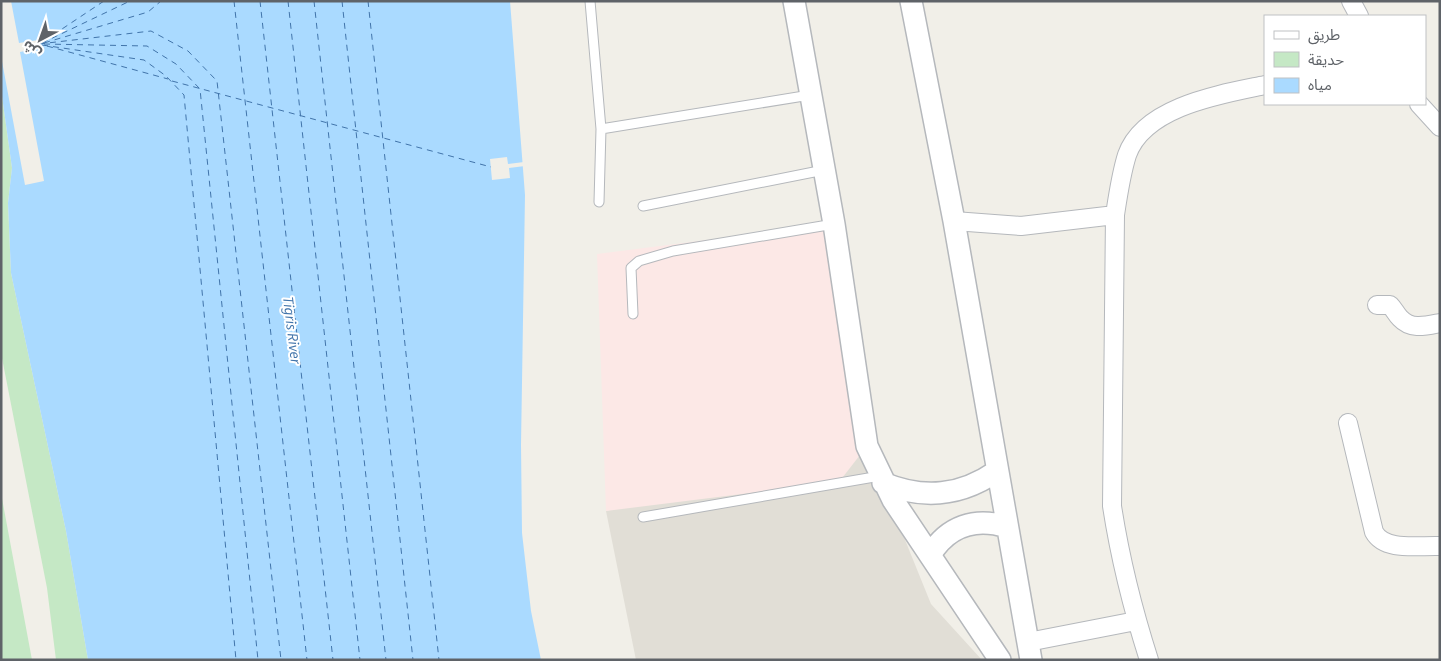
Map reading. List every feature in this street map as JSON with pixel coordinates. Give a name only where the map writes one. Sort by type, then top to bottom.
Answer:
[{"type":"street","points":[[794,1],[834,224],[867,446],[882,480],[1000,660]]},
{"type":"street","points":[[910,1],[954,221],[1030,651],[1136,621]]},
{"type":"street","points":[[1351,1],[1358,15]]},
{"type":"street","points":[[1149,660],[1136,621],[1117,540],[1112,506],[1115,215],[1128,153],[1142,132],[1177,109],[1212,96],[1264,85]]},
{"type":"street","points":[[1420,105],[1440,127]]},
{"type":"street","points":[[954,221],[1021,226],[1115,215]]},
{"type":"street","points":[[1377,305],[1390,304],[1399,318],[1408,325],[1417,327],[1440,324]]},
{"type":"street","points":[[1348,423],[1374,532],[1379,540],[1388,544],[1440,546]]},
{"type":"street","points":[[882,480],[916,494],[951,493],[975,484],[997,471]]},
{"type":"street","points":[[930,555],[946,535],[957,528],[982,522],[1008,527]]},
{"type":"lane","points":[[590,1],[601,129],[599,202]]},
{"type":"lane","points":[[601,129],[811,95]]},
{"type":"lane","points":[[643,206],[825,170]]},
{"type":"lane","points":[[632,314],[630,268],[640,261],[673,251],[834,224]]},
{"type":"lane","points":[[643,517],[882,480]]},
{"type":"shaded area","points":[[834,224],[867,446],[839,482],[606,511],[597,254]]},
{"type":"shaded area","points":[[867,446],[931,604],[982,660],[636,660],[606,511]]},
{"type":"green space","points":[[1,89],[12,168],[8,203],[11,273],[66,531],[88,660],[56,660],[47,588],[1,353]]},
{"type":"green space","points":[[1,493],[32,660],[1,660]]},
{"type":"water","name":"Tigris River","points":[[1,1],[510,1],[525,195],[521,445],[522,533],[531,611],[541,660],[88,660],[66,531],[11,273],[8,203],[12,168],[1,89]]},
{"type":"pier","points":[[1,1],[11,1],[19,43],[38,40],[40,48],[20,52],[44,181],[25,185],[1,56]]},
{"type":"pier","points":[[507,157],[508,164],[524,162],[525,166],[509,168],[510,178],[492,180],[490,159]]},
{"type":"ferry route","points":[[44,41],[104,1]]},
{"type":"ferry route","points":[[42,43],[130,1]]},
{"type":"ferry route","points":[[44,43],[148,12],[161,1]]},
{"type":"ferry route","points":[[234,1],[307,660]]},
{"type":"ferry route","points":[[260,1],[333,660]]},
{"type":"ferry route","points":[[288,1],[360,660]]},
{"type":"ferry route","points":[[314,1],[386,660]]},
{"type":"ferry route","points":[[342,1],[413,660]]},
{"type":"ferry route","points":[[368,1],[439,660]]},
{"type":"ferry route","points":[[39,44],[151,31],[188,51],[217,81],[281,660]]},
{"type":"ferry route","points":[[44,44],[147,46],[176,64],[200,89],[258,660]]},
{"type":"ferry route","points":[[42,45],[144,60],[166,76],[184,95],[236,660]]},
{"type":"ferry route","points":[[47,46],[168,79]]},
{"type":"ferry route","points":[[172,81],[491,167]]}]
